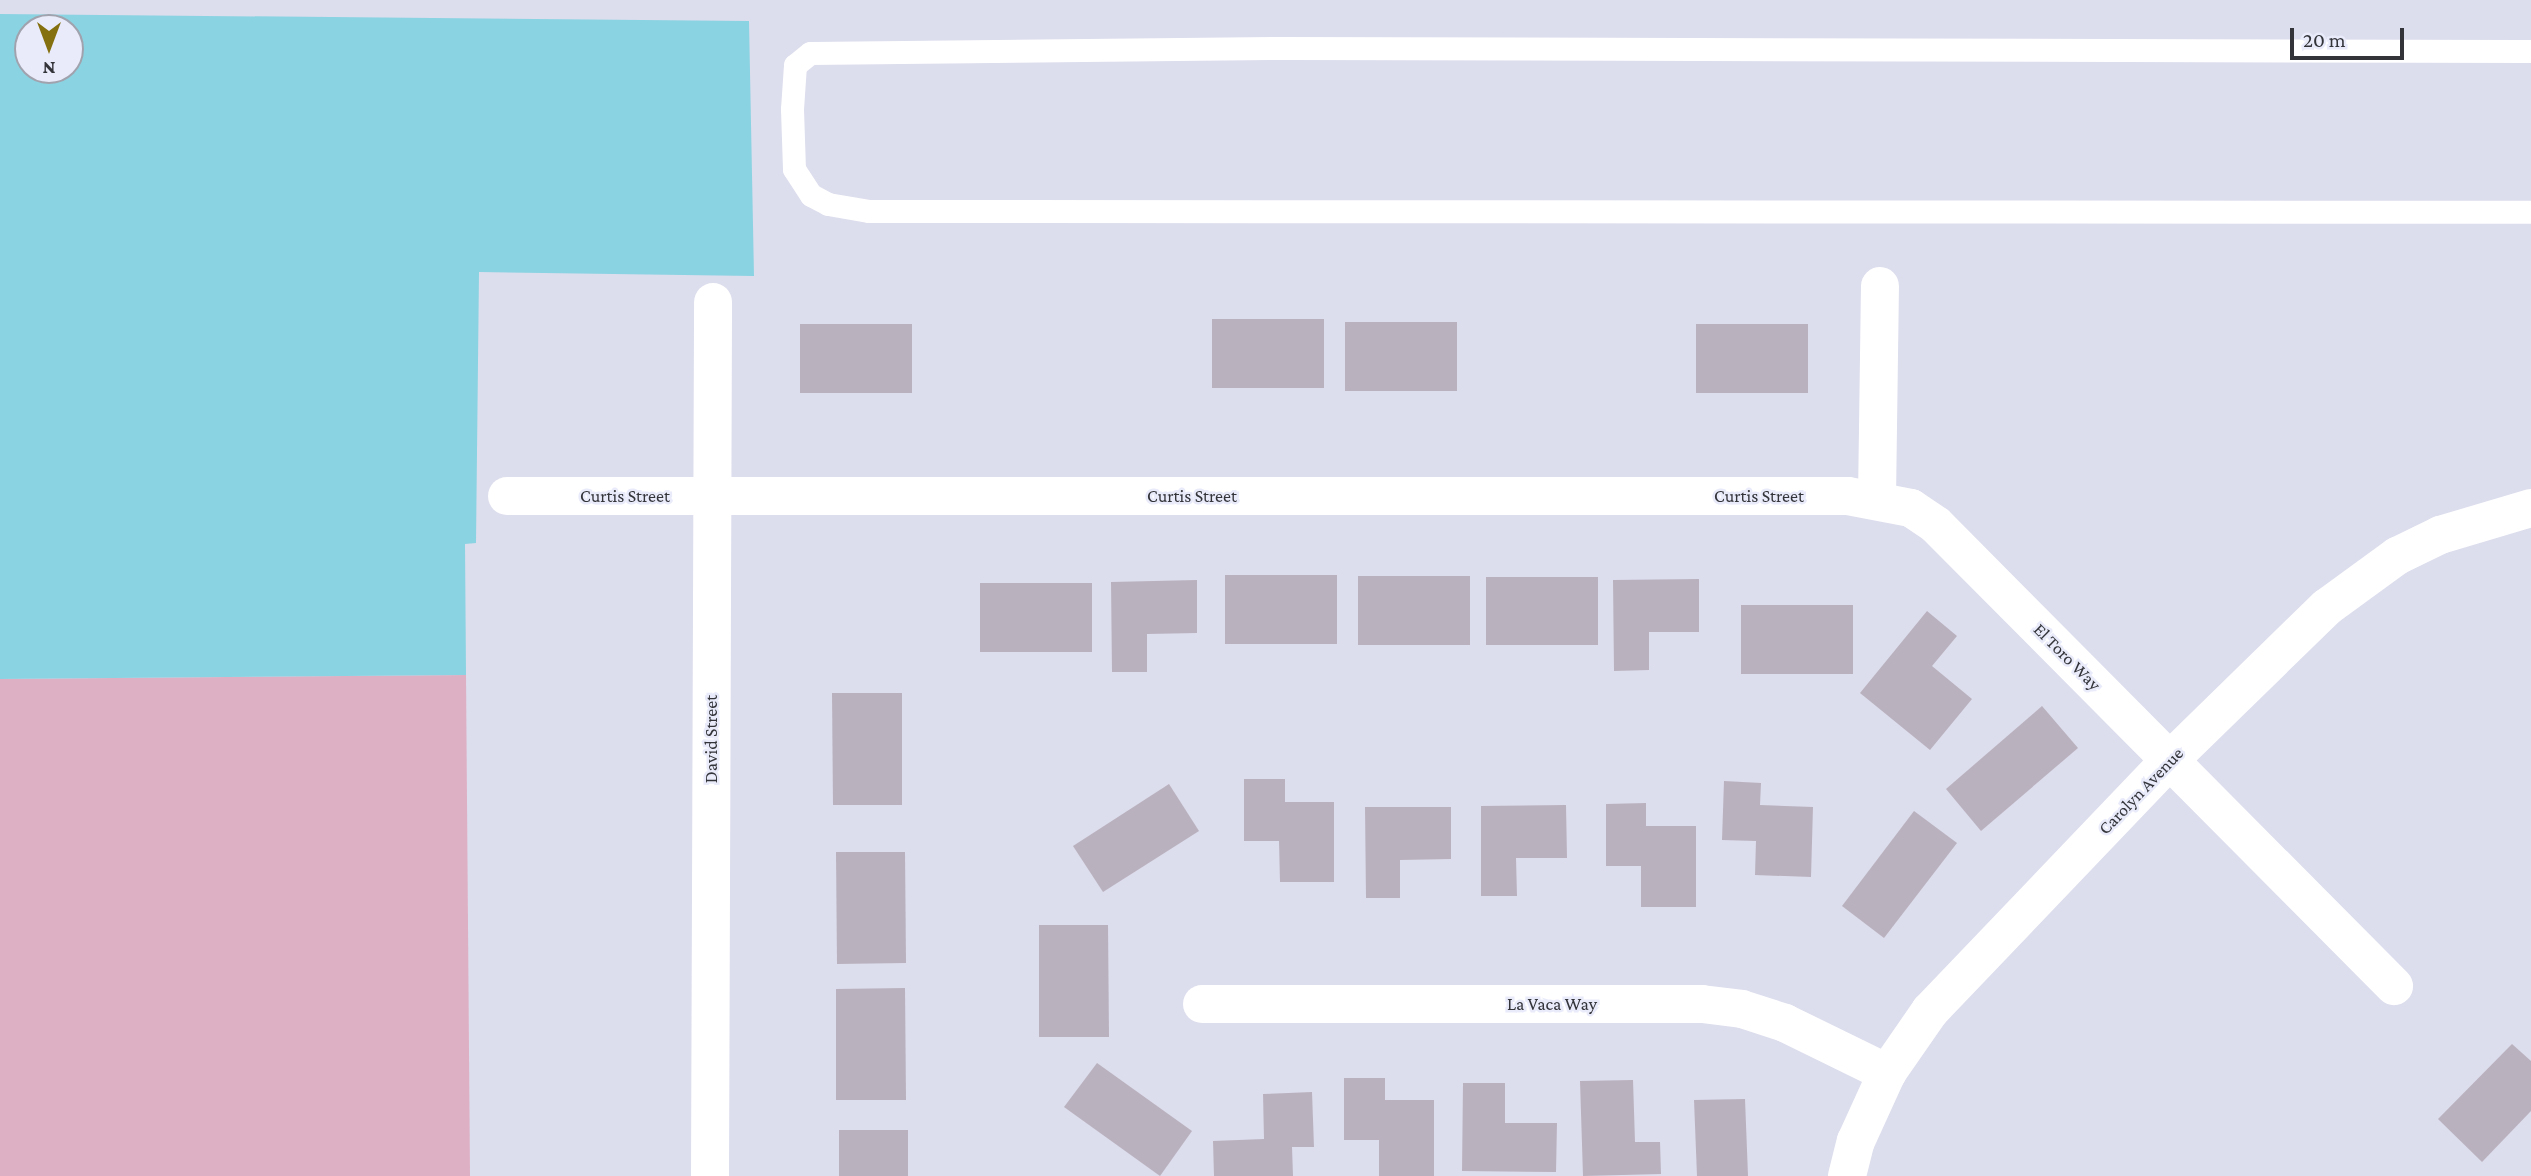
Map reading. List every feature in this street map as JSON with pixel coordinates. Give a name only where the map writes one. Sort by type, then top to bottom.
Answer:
[{"type":"street","points":[[1877,499],[1880,286]]},
{"type":"street","name":"David Street","points":[[710,1176],[713,302]]},
{"type":"street","name":"Curtis Street","points":[[507,496],[1877,499]]},
{"type":"street","name":"El Toro Way","points":[[1877,499],[1911,508],[1936,525],[2394,986]]},
{"type":"street","name":"Carolyn Avenue","points":[[1847,1176],[1856,1141],[1887,1073],[1930,1011],[2170,760],[2361,579],[2440,536],[2531,508]]},
{"type":"street","name":"La Vaca Way","points":[[1202,1004],[1702,1004],[1742,1009],[1784,1023],[1887,1073]]},
{"type":"lane","points":[[2531,51],[1280,48],[810,53],[795,65],[792,109],[794,169],[811,195],[828,204],[869,211],[2531,212]]},
{"type":"shaded area","points":[[466,675],[470,1176],[0,1176],[0,679]]},
{"type":"water","points":[[0,14],[14,14],[14,84],[84,84],[84,15],[749,21],[754,276],[479,272],[476,543],[465,544],[466,675],[0,679]]},
{"type":"building","points":[[1212,319],[1324,319],[1324,388],[1212,388]]},
{"type":"building","points":[[1345,322],[1457,322],[1457,391],[1345,391]]},
{"type":"building","points":[[800,324],[912,324],[912,393],[800,393]]},
{"type":"building","points":[[1696,324],[1808,324],[1808,393],[1696,393]]},
{"type":"building","points":[[1225,575],[1337,575],[1337,644],[1225,644]]},
{"type":"building","points":[[1358,576],[1470,576],[1470,645],[1358,645]]},
{"type":"building","points":[[1486,577],[1598,577],[1598,645],[1486,645]]},
{"type":"building","points":[[1699,579],[1699,632],[1649,632],[1649,670],[1614,671],[1613,580]]},
{"type":"building","points":[[1197,580],[1197,633],[1147,634],[1147,672],[1112,672],[1111,582]]},
{"type":"building","points":[[980,583],[1092,583],[1092,652],[980,652]]},
{"type":"building","points":[[1741,605],[1853,605],[1853,674],[1741,674]]},
{"type":"building","points":[[1927,611],[1957,636],[1932,666],[1972,699],[1930,750],[1860,693]]},
{"type":"building","points":[[832,693],[902,693],[902,805],[833,805]]},
{"type":"building","points":[[2042,706],[2078,748],[1981,831],[1946,789]]},
{"type":"building","points":[[1244,779],[1285,779],[1285,802],[1334,802],[1334,882],[1280,882],[1279,841],[1244,841]]},
{"type":"building","points":[[1724,781],[1761,783],[1760,805],[1813,807],[1811,877],[1755,875],[1756,841],[1722,840]]},
{"type":"building","points":[[1169,784],[1199,831],[1103,892],[1073,846]]},
{"type":"building","points":[[1646,803],[1646,826],[1696,826],[1696,907],[1641,907],[1641,866],[1606,866],[1606,804]]},
{"type":"building","points":[[1566,805],[1567,858],[1516,858],[1517,896],[1481,896],[1481,806]]},
{"type":"building","points":[[1365,807],[1451,807],[1451,859],[1400,860],[1400,898],[1366,898]]},
{"type":"building","points":[[1914,811],[1957,843],[1884,938],[1842,906]]},
{"type":"building","points":[[836,852],[905,852],[906,963],[837,964]]},
{"type":"building","points":[[1039,925],[1108,925],[1109,1037],[1039,1037]]},
{"type":"building","points":[[905,988],[906,1100],[836,1100],[836,989]]},
{"type":"building","points":[[2512,1044],[2531,1061],[2531,1111],[2482,1162],[2438,1119]]},
{"type":"building","points":[[1097,1063],[1192,1131],[1160,1176],[1064,1107]]},
{"type":"building","points":[[1344,1078],[1385,1078],[1385,1100],[1434,1100],[1434,1176],[1379,1176],[1379,1140],[1344,1140]]},
{"type":"building","points":[[1633,1080],[1635,1142],[1660,1142],[1661,1174],[1583,1176],[1580,1081]]},
{"type":"building","points":[[1463,1083],[1505,1083],[1505,1123],[1557,1123],[1556,1172],[1462,1171]]},
{"type":"building","points":[[1312,1092],[1314,1147],[1292,1147],[1293,1176],[1214,1176],[1213,1141],[1264,1139],[1263,1094]]},
{"type":"building","points":[[1745,1099],[1748,1176],[1697,1176],[1694,1100]]},
{"type":"building","points":[[839,1130],[908,1130],[908,1176],[839,1176]]}]
